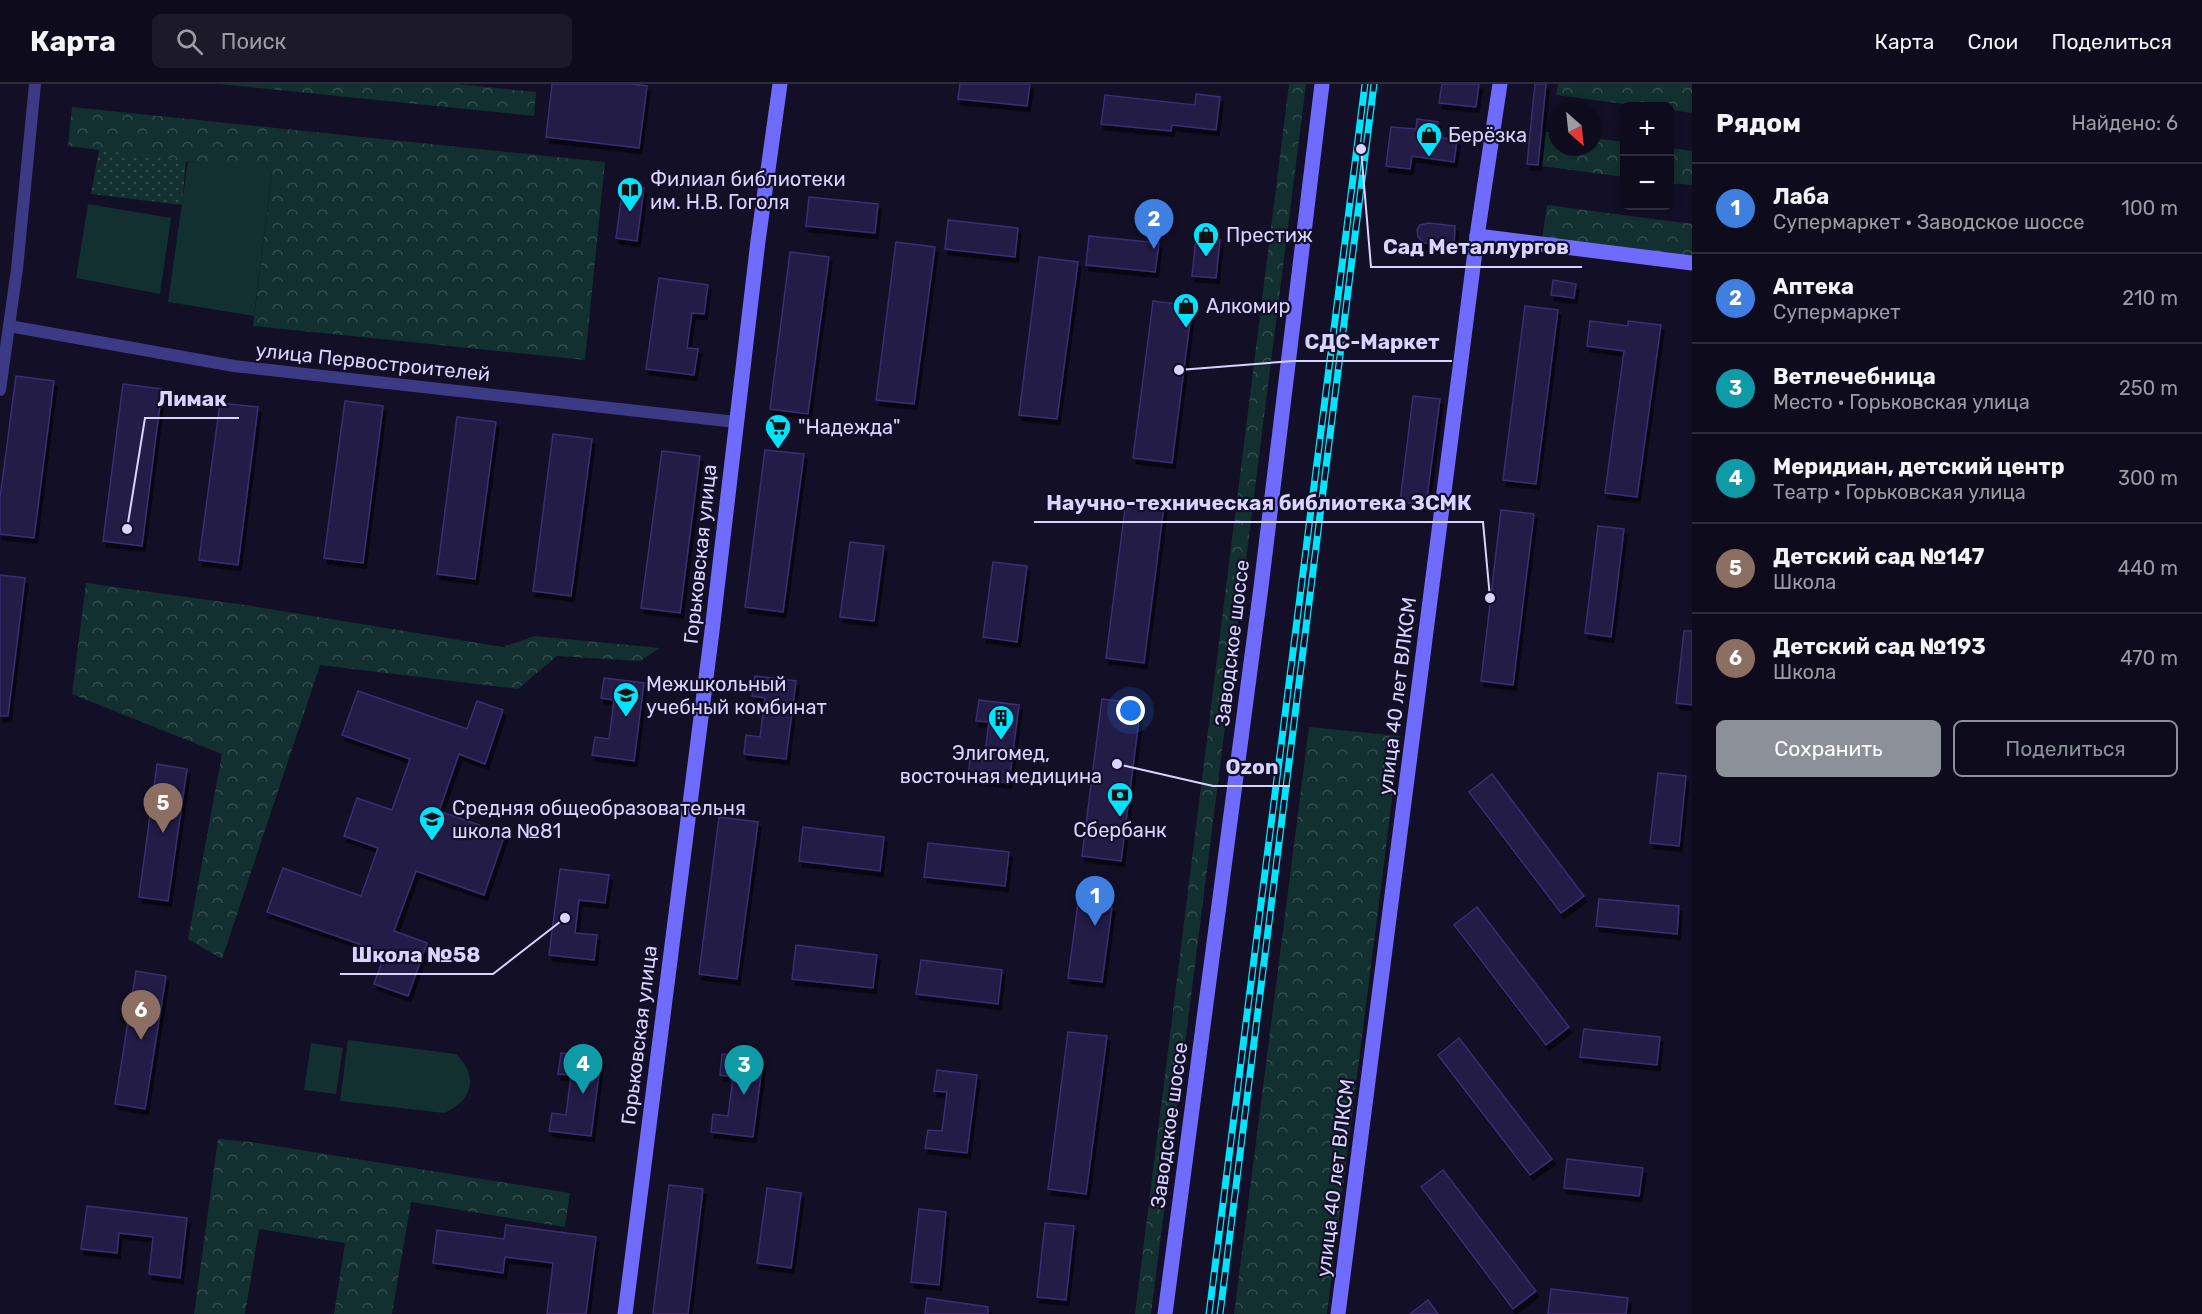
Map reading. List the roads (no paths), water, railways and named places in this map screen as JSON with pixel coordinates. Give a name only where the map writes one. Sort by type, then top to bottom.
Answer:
[{"type":"street","points":[[0,390],[28,169],[35,84]]},
{"type":"street","name":"Горьковская улица","points":[[626,1314],[780,84]]},
{"type":"street","name":"Заводское шоссе","points":[[1165,1314],[1263,575],[1322,84]]},
{"type":"street","name":"улица 40 лет ВЛКСМ","points":[[1338,1314],[1478,236],[1500,84]]},
{"type":"street","points":[[1478,236],[1692,263]]},
{"type":"street","name":"улица Первостроителей","points":[[9,326],[234,366],[736,422]]},
{"type":"railway","points":[[1209,1314],[1365,84]]},
{"type":"railway","points":[[1220,1314],[1374,84]]},
{"type":"place","name":"Сад Металлургов","points":[[1361,149]]},
{"type":"place","name":"Берёзка","points":[[1429,158]]},
{"type":"place","name":"Филиал библиотеки им. Н.В. Гоголя","points":[[630,213]]},
{"type":"place","name":"Аптека","points":[[1154,249]]},
{"type":"place","name":"Престиж","points":[[1206,258]]},
{"type":"place","name":"Алкомир","points":[[1186,329]]},
{"type":"place","name":"СДС-Маркет","points":[[1179,370]]},
{"type":"place","name":"\"Надежда\"","points":[[778,450]]},
{"type":"place","name":"Лимак","points":[[127,529]]},
{"type":"place","name":"Научно-техническая библиотека ЗСМК","points":[[1490,598]]},
{"type":"place","name":"Межшкольный учебный комбинат","points":[[626,718]]},
{"type":"place","name":"Элигомед, восточная медицина","points":[[1001,741]]},
{"type":"place","name":"Ozon","points":[[1117,764]]},
{"type":"place","name":"Сбербанк","points":[[1120,818]]},
{"type":"place","name":"Детский сад №147","points":[[163,833]]},
{"type":"place","name":"Средняя общеобразовательня школа №81","points":[[432,842]]},
{"type":"place","name":"Школа №58","points":[[565,918]]},
{"type":"place","name":"Лаба","points":[[1095,926]]},
{"type":"place","name":"Детский сад №193","points":[[141,1040]]},
{"type":"place","name":"Меридиан, детский центр","points":[[583,1094]]},
{"type":"place","name":"Ветлечебница","points":[[744,1095]]}]
